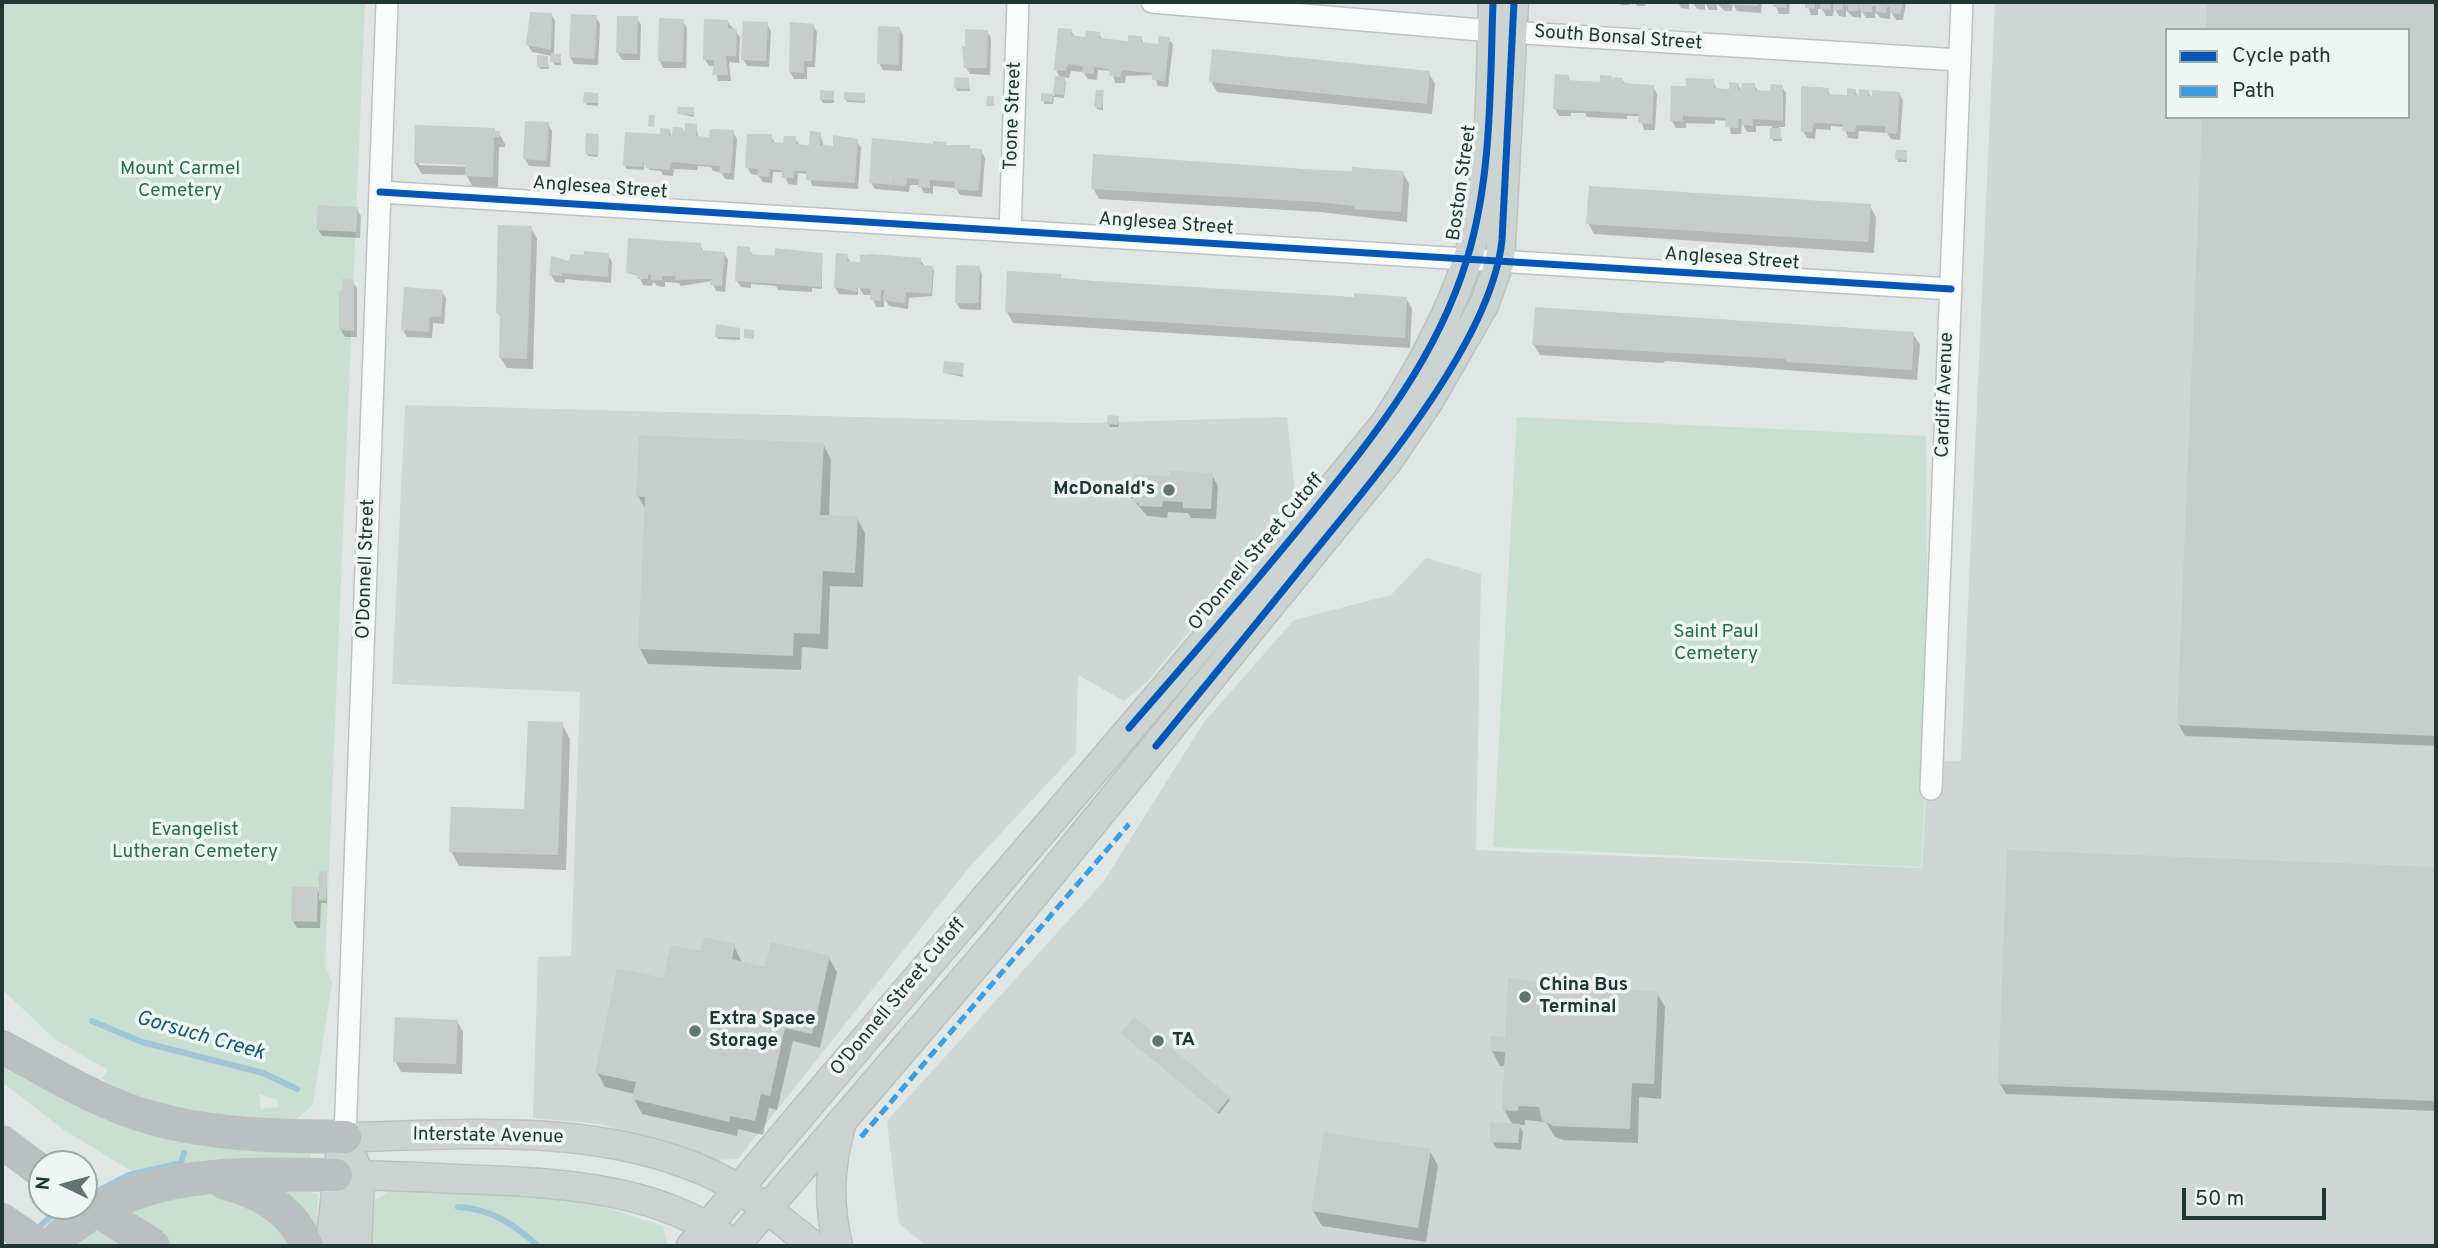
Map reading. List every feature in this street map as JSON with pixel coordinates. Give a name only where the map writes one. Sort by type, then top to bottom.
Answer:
[{"type":"highway","points":[[2,1047],[81,1088],[150,1118],[212,1131],[345,1137]]},
{"type":"highway","points":[[2,1142],[28,1161]]},
{"type":"highway","points":[[48,1246],[82,1218],[113,1202],[169,1181],[200,1176],[348,1175]]},
{"type":"highway","points":[[200,1176],[264,1196],[287,1214],[307,1246]]},
{"type":"highway","points":[[98,1211],[154,1246]]},
{"type":"highway","points":[[2,1220],[40,1246]]},
{"type":"main road","name":"Boston Street","points":[[1416,398],[1484,305],[1500,261],[1503,32],[1493,2]]},
{"type":"main road","name":"Boston Street","points":[[1416,398],[1438,332],[1468,259],[1476,225],[1503,32],[1514,2]]},
{"type":"main road","name":"O'Donnell Street Cutoff","points":[[736,1246],[843,1117],[991,947],[1388,461],[1416,398]]},
{"type":"main road","name":"O'Donnell Street Cutoff","points":[[699,1236],[1087,776],[1263,573],[1386,422],[1416,398]]},
{"type":"main road","points":[[838,1246],[831,1213],[830,1188],[832,1158],[843,1117]]},
{"type":"main road","name":"Interstate Avenue","points":[[345,1137],[532,1135],[579,1139],[657,1155],[709,1173],[737,1189],[814,1246]]},
{"type":"main road","name":"O'Donnell Street","points":[[345,1137],[357,1246]]},
{"type":"main road","name":"O'Donnell Street","points":[[330,1246],[348,1175]]},
{"type":"main road","points":[[348,1175],[557,1182],[601,1190],[699,1236],[736,1246]]},
{"type":"street","name":"O'Donnell Street","points":[[345,1137],[387,2]]},
{"type":"street","name":"Toone Street","points":[[1010,231],[1018,2]]},
{"type":"street","name":"South Bonsal Street","points":[[1152,2],[1503,32],[1960,60]]},
{"type":"street","name":"Cardiff Avenue","points":[[1931,789],[1962,2]]},
{"type":"street","name":"Anglesea Street","points":[[380,192],[1951,289]]},
{"type":"shaded area","points":[[1995,2],[2436,2],[2436,1246],[926,1246],[899,1223],[887,1121],[1104,881],[1204,722],[1294,620],[1391,595],[1426,558],[1481,574],[1476,850],[1922,868],[1928,762],[1961,761]]},
{"type":"shaded area","points":[[405,405],[1084,423],[1287,417],[1295,493],[1292,509],[1147,682],[1124,701],[1078,675],[1076,753],[971,865],[738,1159],[716,1160],[600,1124],[533,1118],[538,957],[571,956],[580,692],[392,684]]},
{"type":"green space","name":"Mount Carmel Cemetery","points":[[2,2],[365,2],[325,965],[332,983],[313,1104],[291,1122],[270,1125],[247,1124],[191,1113],[137,1097],[102,1078],[108,1070],[56,1040],[2,989]],"holes":[[[259,1094],[277,1100],[279,1107],[261,1109]]]},
{"type":"green space","name":"Saint Paul Cemetery","points":[[1517,417],[1926,436],[1928,740],[1921,867],[1493,847]]},
{"type":"green space","points":[[2,1066],[76,1103],[113,1116],[190,1136],[311,1154],[310,1164],[140,1176],[64,1130],[2,1082]]},
{"type":"green space","points":[[272,1189],[312,1189],[312,1193],[318,1194],[316,1241]]},
{"type":"green space","points":[[392,1190],[538,1195],[599,1205],[663,1226],[668,1246],[369,1246],[375,1200]]},
{"type":"green space","points":[[212,1192],[264,1212],[295,1246],[66,1246],[123,1213],[174,1193]]},
{"type":"building","points":[[1731,2],[1759,2],[1758,6],[1731,5]]},
{"type":"building","points":[[1774,2],[1787,2],[1786,8],[1773,7]]},
{"type":"building","points":[[1805,2],[1815,2],[1815,9],[1805,8]]},
{"type":"building","points":[[1821,2],[1831,2],[1830,10],[1820,9]]},
{"type":"building","points":[[1833,2],[1903,2],[1900,14],[1890,13],[1890,7],[1887,7],[1886,13],[1876,12],[1876,6],[1872,6],[1872,12],[1861,12],[1858,5],[1858,11],[1848,11],[1848,5],[1843,4],[1843,10],[1833,10]]},
{"type":"building","points":[[2207,2],[2436,2],[2436,736],[2177,725],[2202,119],[2410,119],[2410,28],[2206,28]]},
{"type":"building","points":[[530,12],[552,13],[551,50],[526,45]]},
{"type":"building","points":[[571,14],[597,15],[595,59],[569,57]]},
{"type":"building","points":[[617,16],[638,16],[637,54],[616,53]]},
{"type":"building","points":[[659,18],[684,19],[683,62],[658,61]]},
{"type":"building","points":[[704,19],[728,20],[728,28],[737,29],[736,56],[726,56],[728,75],[712,75],[714,60],[703,60]]},
{"type":"building","points":[[743,21],[768,22],[766,61],[741,60]]},
{"type":"building","points":[[790,22],[814,24],[812,61],[804,61],[804,73],[789,72]]},
{"type":"building","points":[[878,26],[900,27],[899,65],[877,64]]},
{"type":"building","points":[[1058,28],[1072,29],[1071,35],[1085,37],[1086,31],[1100,32],[1099,38],[1128,41],[1128,35],[1142,36],[1141,42],[1158,44],[1159,36],[1170,37],[1165,81],[1152,80],[1152,73],[1122,70],[1121,77],[1109,76],[1110,69],[1094,67],[1094,74],[1082,73],[1083,66],[1068,64],[1066,71],[1054,70]]},
{"type":"building","points":[[965,29],[988,30],[987,68],[964,68],[962,46],[965,47]]},
{"type":"building","points":[[1212,49],[1430,71],[1427,104],[1209,82]]},
{"type":"building","points":[[551,53],[561,54],[560,63],[550,62]]},
{"type":"building","points":[[537,55],[548,56],[548,67],[537,67]]},
{"type":"building","points":[[1555,74],[1569,75],[1569,80],[1600,82],[1600,75],[1612,76],[1612,83],[1613,77],[1623,78],[1623,83],[1654,85],[1652,124],[1638,123],[1639,114],[1553,109]]},
{"type":"building","points":[[1055,76],[1065,77],[1064,95],[1053,94]]},
{"type":"building","points":[[955,77],[969,78],[969,89],[954,88]]},
{"type":"building","points":[[1686,78],[1714,79],[1714,88],[1729,89],[1729,82],[1739,83],[1738,89],[1741,90],[1742,83],[1755,83],[1755,90],[1770,91],[1771,84],[1783,85],[1783,121],[1753,119],[1753,126],[1741,125],[1742,119],[1739,119],[1738,128],[1725,127],[1726,118],[1683,116],[1683,122],[1670,121],[1671,86],[1686,86]]},
{"type":"building","points":[[1801,86],[1829,88],[1828,94],[1847,95],[1847,88],[1856,89],[1855,95],[1859,95],[1859,89],[1869,90],[1868,96],[1872,96],[1872,90],[1900,92],[1897,134],[1885,133],[1885,126],[1856,125],[1855,132],[1842,131],[1843,124],[1814,123],[1812,132],[1801,132]]},
{"type":"building","points":[[820,90],[834,91],[834,100],[820,100]]},
{"type":"building","points":[[1096,90],[1104,90],[1102,108],[1094,107]]},
{"type":"building","points":[[584,92],[598,93],[598,103],[583,103]]},
{"type":"building","points":[[844,92],[865,93],[864,101],[844,100]]},
{"type":"building","points":[[1041,93],[1053,94],[1052,102],[1041,101]]},
{"type":"building","points":[[987,96],[994,96],[994,106],[986,106]]},
{"type":"building","points":[[678,107],[694,107],[693,115],[677,114]]},
{"type":"building","points":[[649,115],[655,115],[654,127],[648,126]]},
{"type":"building","points":[[525,121],[549,122],[547,161],[523,159]]},
{"type":"building","points":[[685,123],[697,124],[696,136],[709,137],[710,129],[734,130],[731,173],[719,173],[720,166],[671,162],[670,170],[646,168],[644,161],[643,167],[623,166],[625,132],[660,134],[660,128],[670,129],[669,135],[672,135],[673,127],[683,128],[684,136]]},
{"type":"building","points":[[415,125],[495,128],[495,131],[500,131],[500,137],[494,137],[493,177],[465,176],[465,165],[414,163]]},
{"type":"building","points":[[1770,128],[1781,128],[1781,139],[1770,139]]},
{"type":"building","points":[[810,131],[821,132],[820,145],[833,146],[833,135],[858,139],[855,183],[806,180],[806,171],[794,171],[794,178],[782,178],[782,170],[770,169],[769,177],[757,176],[758,169],[745,168],[747,134],[772,134],[772,142],[783,143],[784,136],[796,136],[796,144],[809,145]]},
{"type":"building","points":[[586,133],[599,134],[598,155],[585,154]]},
{"type":"building","points":[[872,138],[933,144],[933,141],[946,142],[946,145],[970,145],[970,148],[982,149],[979,191],[954,189],[955,182],[930,180],[930,188],[918,187],[919,179],[907,178],[906,186],[894,185],[893,178],[893,185],[869,183]]},
{"type":"building","points":[[1896,150],[1907,150],[1906,160],[1895,159]]},
{"type":"building","points":[[1093,154],[1319,170],[1352,171],[1352,167],[1404,171],[1401,212],[1354,209],[1354,206],[1317,202],[1091,189]]},
{"type":"building","points":[[1589,186],[1871,204],[1868,242],[1586,224]]},
{"type":"building","points":[[318,205],[358,207],[356,232],[316,230]]},
{"type":"building","points":[[498,225],[532,226],[527,359],[499,358],[500,313],[496,313]]},
{"type":"building","points":[[628,238],[701,243],[701,250],[725,252],[722,286],[710,285],[711,279],[675,280],[676,276],[662,276],[662,280],[651,280],[651,275],[648,275],[648,279],[637,279],[637,274],[626,273]]},
{"type":"building","points":[[737,246],[750,247],[750,254],[774,256],[775,248],[823,253],[821,287],[735,281]]},
{"type":"building","points":[[584,251],[609,253],[608,277],[562,273],[562,276],[549,275],[551,256],[569,261],[570,254],[584,255]]},
{"type":"building","points":[[836,253],[848,254],[847,261],[860,262],[860,255],[872,254],[921,258],[921,265],[933,266],[931,294],[906,292],[905,303],[883,300],[884,290],[881,290],[881,301],[870,300],[871,289],[857,288],[857,292],[834,287]]},
{"type":"building","points":[[956,265],[980,266],[978,303],[955,303]]},
{"type":"building","points":[[1007,271],[1061,274],[1061,278],[1096,281],[1354,297],[1354,293],[1407,297],[1405,338],[1005,312]]},
{"type":"building","points":[[342,279],[354,280],[354,331],[339,330],[339,291],[342,291]]},
{"type":"building","points":[[404,287],[443,290],[441,317],[430,317],[429,332],[401,330]]},
{"type":"building","points":[[1535,307],[1914,332],[1912,370],[1788,362],[1785,359],[1532,345]]},
{"type":"building","points":[[716,324],[740,328],[740,337],[715,337]]},
{"type":"building","points":[[744,329],[754,330],[754,339],[744,338]]},
{"type":"building","points":[[944,361],[964,363],[963,375],[943,373]]},
{"type":"building","points":[[1108,415],[1119,416],[1118,425],[1107,424]]},
{"type":"building","points":[[639,435],[824,443],[820,515],[858,516],[855,573],[823,571],[820,634],[794,633],[793,656],[638,649],[645,497],[636,497]]},
{"type":"building","name":"McDonald's","points":[[1171,471],[1213,473],[1211,509],[1183,508],[1183,502],[1163,501],[1162,507],[1139,506],[1139,503],[1133,502],[1133,497],[1129,497],[1130,490],[1122,490],[1122,484],[1133,485],[1134,474],[1170,476]]},
{"type":"building","points":[[528,721],[563,722],[558,855],[449,852],[451,807],[524,809]]},
{"type":"building","points":[[2007,850],[2436,867],[2436,1101],[1998,1084]]},
{"type":"building","points":[[319,871],[327,872],[326,901],[319,900],[319,881],[316,877],[319,877]]},
{"type":"building","points":[[292,887],[318,887],[317,922],[291,921]]},
{"type":"building","name":"Extra Space Storage","points":[[704,937],[735,944],[732,959],[765,967],[771,942],[830,956],[812,1034],[785,1028],[770,1096],[761,1094],[755,1121],[730,1116],[729,1122],[632,1099],[636,1082],[595,1073],[617,968],[663,978],[671,945],[701,951]]},
{"type":"building","points":[[1508,978],[1546,983],[1546,986],[1658,991],[1654,1084],[1632,1083],[1630,1129],[1553,1126],[1542,1120],[1539,1107],[1518,1106],[1518,1111],[1502,1110],[1505,1052],[1490,1051],[1491,1036],[1505,1037]]},
{"type":"building","points":[[395,1017],[458,1020],[456,1064],[393,1062]]},
{"type":"building","points":[[1134,1017],[1230,1097],[1217,1113],[1121,1033]]},
{"type":"building","points":[[1490,1122],[1520,1124],[1518,1143],[1490,1142]]},
{"type":"building","points":[[1324,1132],[1431,1149],[1418,1228],[1311,1211]]},
{"type":"waterway","name":"Gorsuch Creek","points":[[92,1021],[142,1042],[263,1073],[297,1089]]},
{"type":"waterway","points":[[98,1191],[129,1175],[181,1163],[184,1153]]},
{"type":"waterway","name":"Gorsuch Creek","points":[[458,1207],[491,1214],[520,1231],[538,1246]]},
{"type":"waterway","points":[[35,1231],[47,1220]]},
{"type":"marked path","points":[[861,1137],[1129,824]]},
{"type":"cycle path","points":[[1129,728],[1266,568],[1358,455],[1402,394],[1439,330],[1467,259],[1481,196],[1490,99],[1493,2]]},
{"type":"cycle path","points":[[1156,746],[1391,456],[1451,369],[1475,324],[1493,281],[1502,240],[1514,2]]},
{"type":"cycle path","points":[[380,192],[1951,289]]},
{"type":"place","name":"McDonald's","points":[[1169,490]]},
{"type":"place","name":"China Bus Terminal","points":[[1525,997]]},
{"type":"place","name":"Extra Space Storage","points":[[695,1031]]},
{"type":"place","name":"TA","points":[[1158,1041]]},
{"type":"park label","name":"Evangelist Lutheran Cemetery","points":[[195,842]]}]
